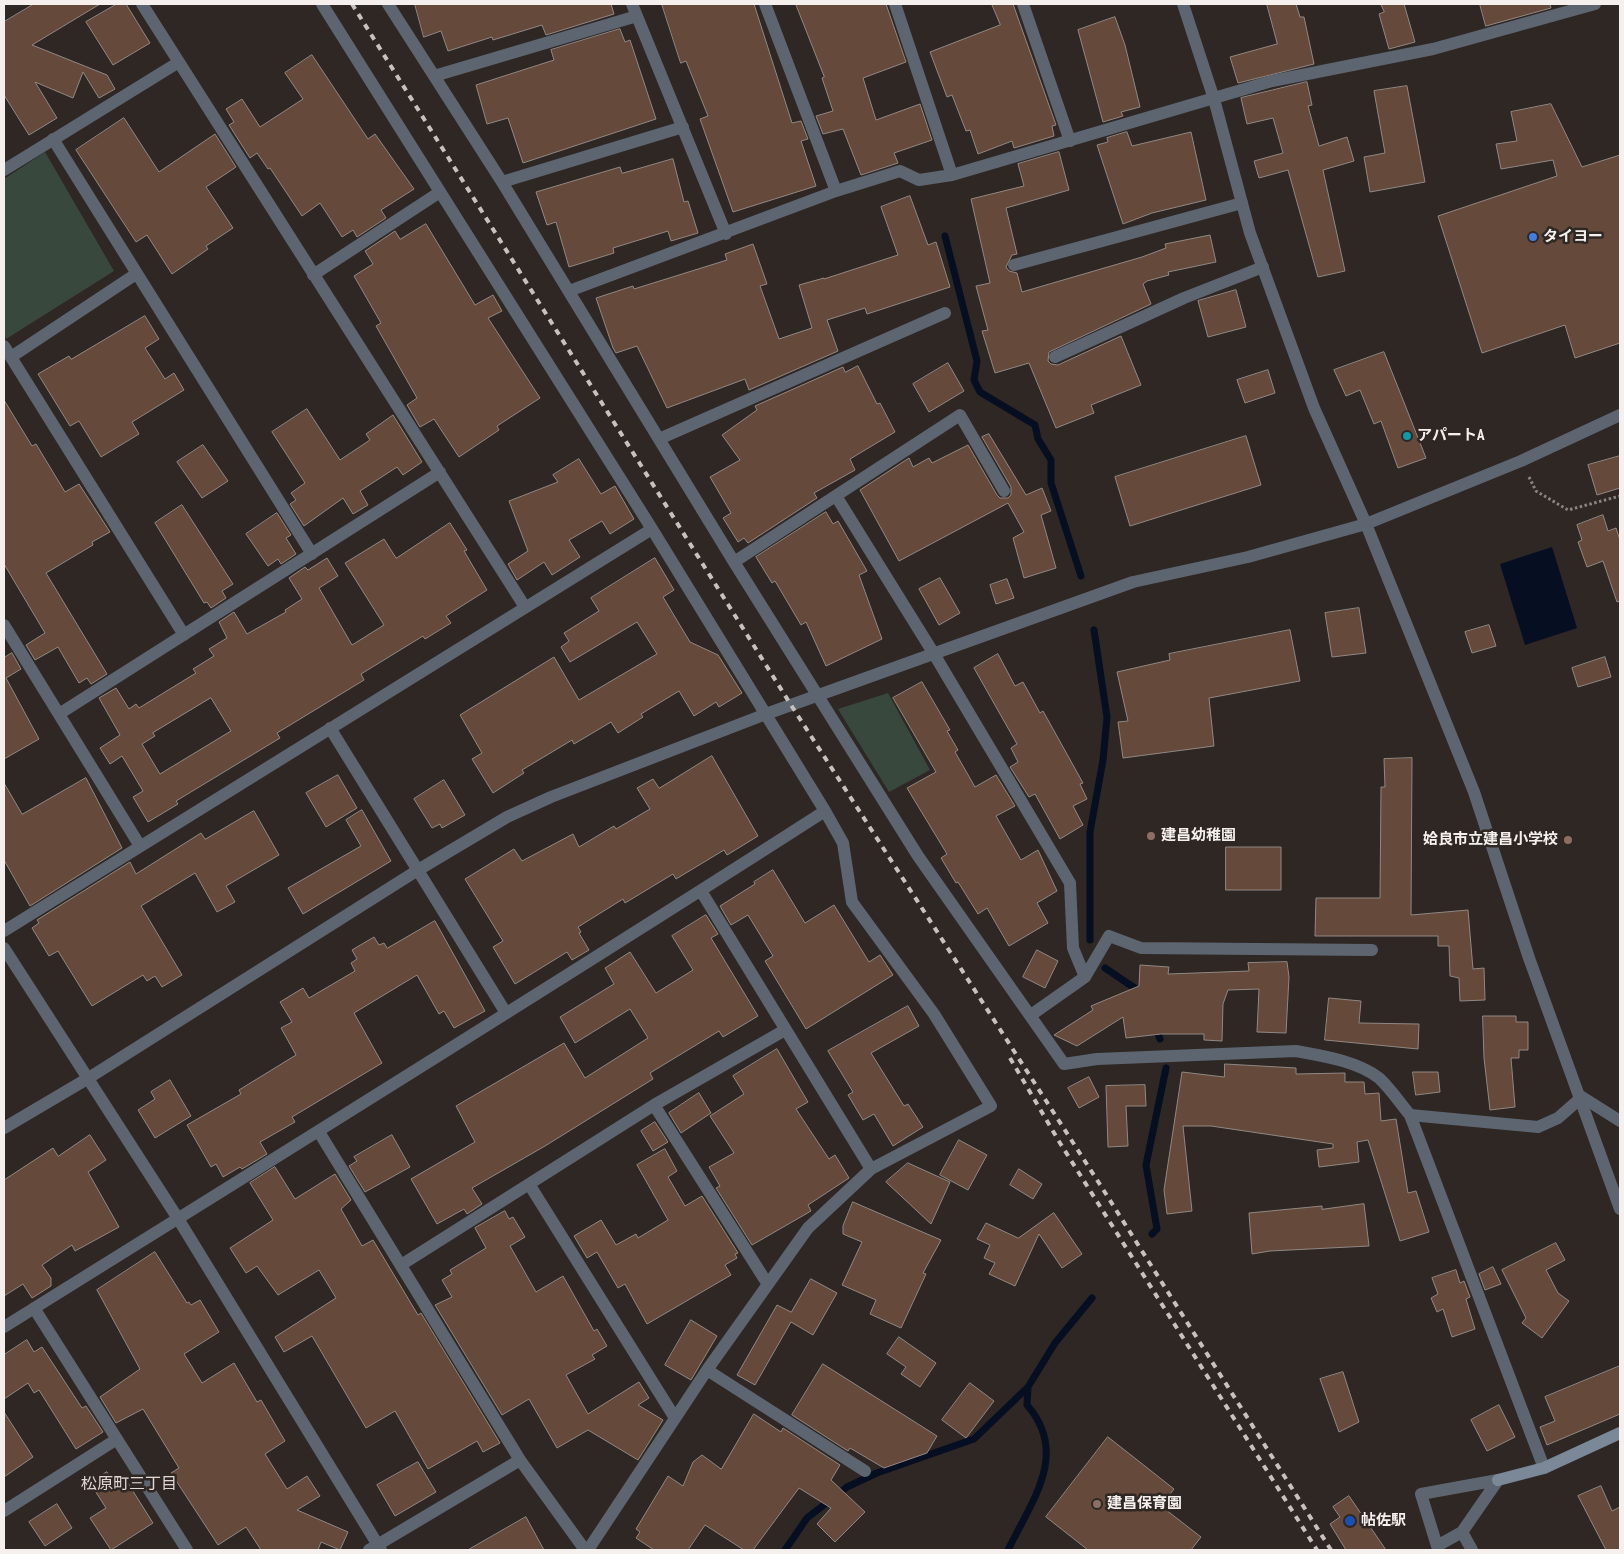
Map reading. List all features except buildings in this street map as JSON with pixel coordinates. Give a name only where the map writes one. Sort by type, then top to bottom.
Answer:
[{"type":"main road","points":[[1498,1480],[1544,1468],[1620,1433]]},
{"type":"street","points":[[142,4],[526,607]]},
{"type":"street","points":[[319,1132],[520,1460],[586,1550],[767,1283],[808,1228],[871,1169],[990,1106],[934,1014],[852,902],[843,844],[825,811],[652,529],[322,4]]},
{"type":"street","points":[[388,4],[502,182],[734,562],[918,856],[1064,1064],[1097,1059],[1296,1051],[1327,1057],[1360,1068],[1379,1079],[1410,1114],[1544,1468]]},
{"type":"street","points":[[765,4],[836,191]]},
{"type":"street","points":[[895,4],[952,175]]},
{"type":"street","points":[[1023,4],[1070,142]]},
{"type":"street","points":[[1183,4],[1214,99],[1242,203],[1314,408],[1366,524],[1474,792],[1529,958],[1582,1098],[1620,1209]]},
{"type":"street","points":[[569,291],[726,234],[836,191],[900,171],[919,180],[952,175],[1070,142],[1272,81],[1433,49],[1595,4]]},
{"type":"street","points":[[434,76],[635,10],[726,234]]},
{"type":"street","points":[[4,170],[179,62]]},
{"type":"street","points":[[502,182],[683,127]]},
{"type":"street","points":[[53,139],[312,554]]},
{"type":"street","points":[[313,275],[440,192]]},
{"type":"street","points":[[1014,265],[1242,203]]},
{"type":"street","points":[[1055,357],[1184,298],[1263,267]]},
{"type":"street","points":[[136,274],[7,352],[184,635]]},
{"type":"street","points":[[659,440],[945,313]]},
{"type":"street","points":[[734,562],[960,415],[1004,491]]},
{"type":"street","points":[[4,1128],[87,1079],[418,870],[507,817],[542,801],[766,714],[1132,582],[1248,557],[1366,524],[1521,461],[1620,415]]},
{"type":"street","points":[[59,714],[440,472]]},
{"type":"street","points":[[836,496],[934,654],[1070,883],[1073,948],[1085,977]]},
{"type":"street","points":[[4,931],[652,529]]},
{"type":"street","points":[[4,626],[140,846]]},
{"type":"street","points":[[330,728],[506,1013]]},
{"type":"street","points":[[4,1327],[177,1217],[319,1132],[825,811]]},
{"type":"street","points":[[701,891],[871,1169]]},
{"type":"street","points":[[1030,1015],[1085,977],[1109,936],[1141,948],[1372,950]]},
{"type":"street","points":[[4,948],[177,1217],[376,1548],[520,1460]]},
{"type":"street","points":[[401,1265],[654,1105],[785,1030]]},
{"type":"street","points":[[1410,1114],[1538,1127],[1558,1118],[1582,1098]]},
{"type":"street","points":[[1582,1098],[1620,1121]]},
{"type":"street","points":[[654,1105],[767,1283]]},
{"type":"street","points":[[529,1184],[675,1418]]},
{"type":"street","points":[[34,1308],[187,1550]]},
{"type":"street","points":[[708,1370],[866,1471]]},
{"type":"street","points":[[4,1511],[117,1439]]},
{"type":"street","points":[[1498,1480],[1462,1532],[1438,1546],[1420,1494],[1498,1480]]},
{"type":"street","points":[[1462,1532],[1472,1550]]},
{"type":"path","points":[[1521,461],[1536,491],[1568,510],[1620,496]]},
{"type":"green space","points":[[45,152],[114,271],[6,339],[4,334],[4,179]]},
{"type":"green space","points":[[888,693],[930,770],[889,792],[838,709]]},
{"type":"water","points":[[1552,547],[1577,628],[1525,645],[1500,564]]},
{"type":"waterway","points":[[945,236],[977,361],[974,380],[980,392],[1035,425],[1038,439],[1051,460],[1051,483],[1081,576]]},
{"type":"waterway","points":[[1090,940],[1090,832],[1103,760],[1107,717],[1094,630]]},
{"type":"waterway","points":[[1105,968],[1142,993]]},
{"type":"waterway","points":[[1155,1026],[1160,1039]]},
{"type":"waterway","points":[[1152,1234],[1157,1229],[1146,1165],[1166,1068]]},
{"type":"waterway","points":[[1008,1550],[1035,1496],[1046,1460],[1045,1442],[1039,1423],[1027,1405],[1028,1387],[1055,1343],[1092,1298]]},
{"type":"waterway","points":[[785,1550],[807,1518],[847,1487],[877,1473],[974,1439],[1028,1387]]},
{"type":"railway","points":[[352,4],[791,705],[1099,1183],[1331,1550]]},
{"type":"railway","points":[[1010,1058],[1060,1143],[1317,1550]]},
{"type":"place","name":"タイヨー","points":[[1533,237]]},
{"type":"place","name":"アパートA","points":[[1407,436]]},
{"type":"place","name":"建昌幼稚園","points":[[1151,836]]},
{"type":"place","name":"姶良市立建昌小学校","points":[[1568,840]]},
{"type":"place","name":"建昌保育園","points":[[1097,1504]]},
{"type":"place","name":"帖佐駅","points":[[1350,1521]]},
{"type":"district","name":"松原町三丁目","points":[[129,1484]]}]
